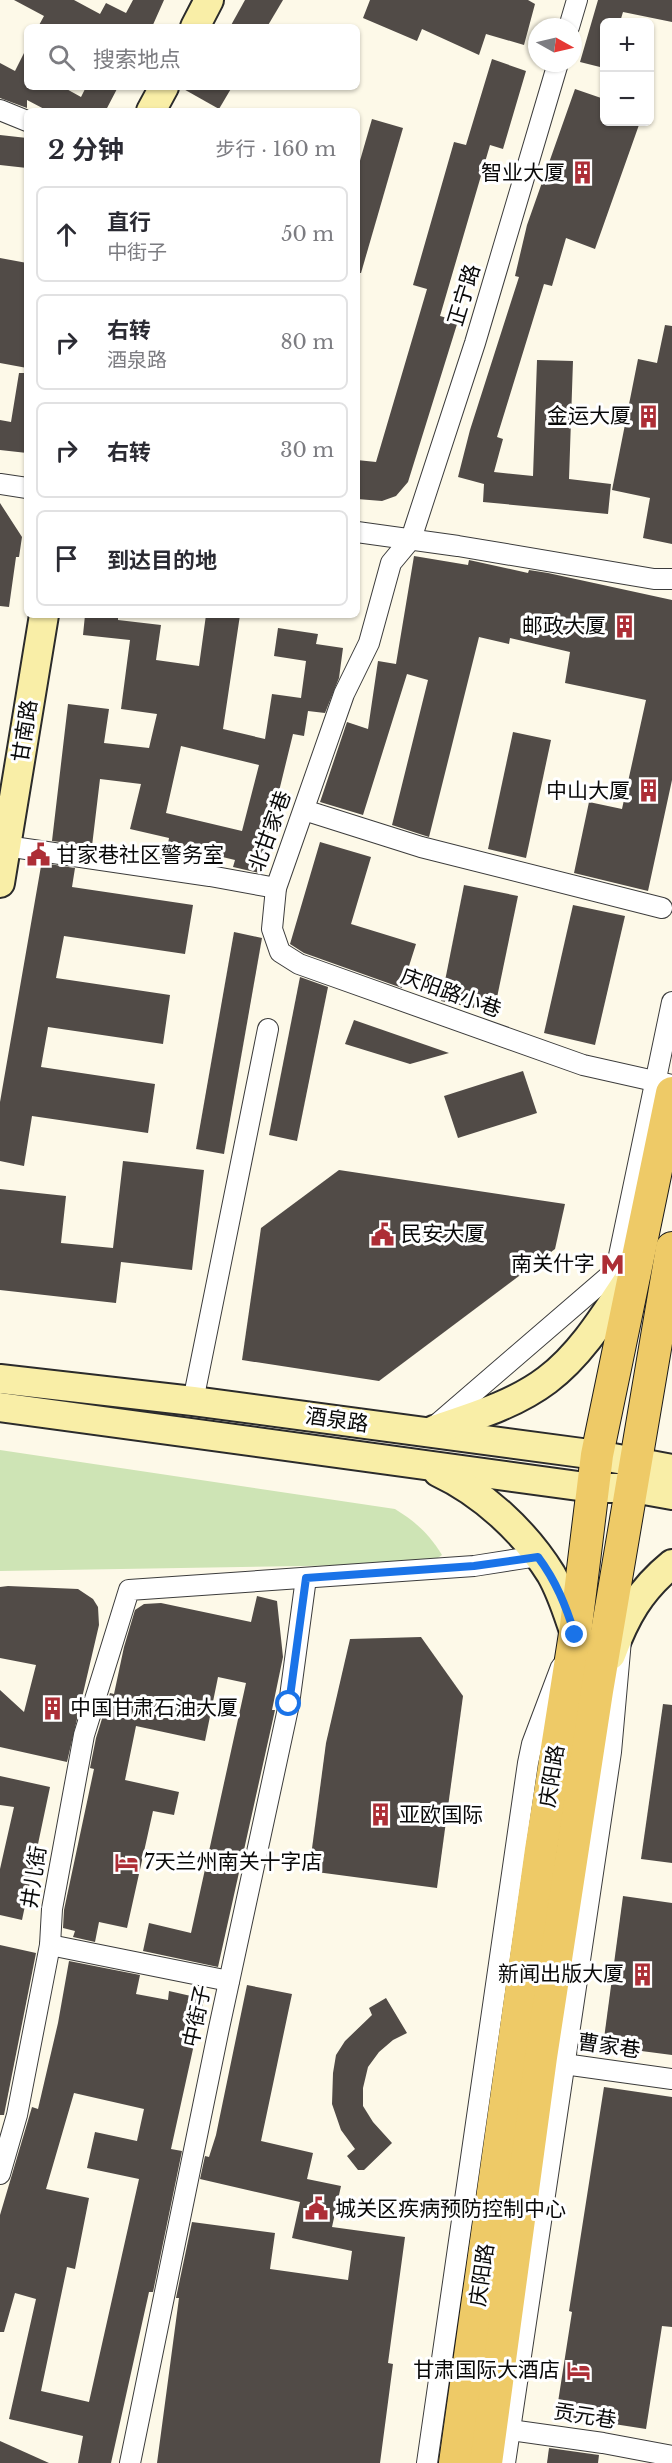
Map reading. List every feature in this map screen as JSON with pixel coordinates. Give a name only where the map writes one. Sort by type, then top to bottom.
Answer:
[{"type":"main road","points":[[197,24],[209,0]]},
{"type":"main road","points":[[153,108],[162,90]]},
{"type":"main road","name":"甘南路","points":[[0,883],[44,618]]},
{"type":"main road","name":"庆阳路","points":[[455,2463],[541,1850],[575,1635],[597,1455],[626,1269],[667,1086]]},
{"type":"main road","name":"庆阳路","points":[[486,2463],[500,2428],[552,2060],[597,1691],[672,1257]]},
{"type":"main road","points":[[428,1432],[501,1406],[521,1397],[548,1379],[577,1350],[611,1305],[626,1269]]},
{"type":"main road","name":"酒泉路","points":[[0,1379],[194,1401],[597,1455],[672,1495]]},
{"type":"main road","name":"酒泉路","points":[[0,1407],[593,1488],[634,1475],[672,1469]]},
{"type":"main road","points":[[420,1464],[466,1488],[487,1503],[538,1557],[551,1575],[563,1599],[575,1635]]},
{"type":"main road","points":[[597,1691],[623,1623],[640,1595],[657,1576],[672,1564]]},
{"type":"street","points":[[572,18],[577,0]]},
{"type":"street","name":"正宁路","points":[[411,539],[475,343],[555,72]]},
{"type":"street","points":[[0,110],[24,120]]},
{"type":"street","points":[[0,484],[24,488]]},
{"type":"street","points":[[360,532],[654,579],[672,579]]},
{"type":"street","name":"北甘家巷","points":[[6,846],[276,888],[344,694],[369,643],[391,563],[411,539]]},
{"type":"street","points":[[304,810],[421,847],[662,908]]},
{"type":"street","name":"庆阳路小巷","points":[[276,888],[272,929],[280,952],[299,964],[583,1065],[667,1086]]},
{"type":"street","points":[[667,1086],[672,1002]]},
{"type":"street","points":[[194,1401],[268,1029]]},
{"type":"street","points":[[428,1432],[626,1269]]},
{"type":"street","points":[[306,1578],[474,1566],[538,1557]]},
{"type":"street","name":"井儿街","points":[[0,2174],[17,2115],[50,1945],[52,1909],[84,1735],[129,1590],[306,1578]]},
{"type":"street","name":"中街子","points":[[130,2463],[229,1981],[289,1704],[306,1578]]},
{"type":"street","points":[[552,2060],[611,1752],[623,1623]]},
{"type":"street","points":[[427,2463],[528,1763],[549,1694],[575,1635]]},
{"type":"street","points":[[50,1945],[229,1981]]},
{"type":"street","name":"曹家巷","points":[[552,2060],[672,2079]]},
{"type":"street","points":[[500,2428],[505,2463]]},
{"type":"street","name":"贡元巷","points":[[500,2428],[672,2456]]},
{"type":"green space","points":[[0,1450],[395,1509],[422,1529],[442,1555],[429,1564],[0,1571]]},
{"type":"building","points":[[14,0],[74,0],[100,14],[106,3],[126,13],[133,0],[164,0],[153,24],[40,24],[44,16]]},
{"type":"building","points":[[245,0],[283,0],[269,24],[232,24]]},
{"type":"building","points":[[370,0],[528,0],[535,4],[531,18],[528,18],[524,45],[486,34],[479,55],[422,29],[417,41],[363,18]]},
{"type":"building","points":[[598,0],[672,0],[672,22],[623,12],[621,18],[600,18],[600,67],[582,62],[582,55]]},
{"type":"building","points":[[24,53],[24,90],[68,90],[81,97],[84,90],[116,90],[107,108],[42,108],[27,100],[27,108],[0,98],[0,63],[15,71]]},
{"type":"building","points":[[492,59],[526,71],[503,149],[490,145],[440,316],[458,321],[408,482],[396,496],[382,501],[360,499],[360,460],[376,462],[427,289],[413,285],[454,142],[466,145]]},
{"type":"building","points":[[575,89],[600,98],[600,126],[639,126],[595,249],[566,238],[552,286],[544,284],[497,437],[503,439],[494,472],[533,476],[537,360],[573,361],[569,479],[611,484],[608,514],[483,502],[484,484],[458,477],[470,430],[519,277],[515,276],[527,225]]},
{"type":"building","points":[[185,90],[230,90],[220,108]]},
{"type":"building","points":[[372,119],[403,128],[361,273],[360,273],[360,161]]},
{"type":"building","points":[[0,135],[24,138],[24,168],[0,165]]},
{"type":"building","points":[[0,258],[24,262],[24,367],[0,363]]},
{"type":"building","name":"金运大厦","points":[[665,325],[672,326],[672,544],[643,538],[650,498],[612,490],[638,359],[657,363]]},
{"type":"building","points":[[19,373],[24,373],[24,453],[0,450],[0,420],[11,422]]},
{"type":"building","points":[[0,503],[22,537],[19,557],[16,557],[9,607],[0,606]]},
{"type":"building","points":[[414,556],[468,565],[469,560],[528,573],[529,570],[548,573],[672,600],[672,780],[648,891],[574,873],[589,802],[622,809],[646,700],[565,683],[570,652],[510,638],[509,644],[479,637],[429,837],[392,825],[428,680],[407,674],[363,815],[320,802],[347,722],[368,729],[378,661],[396,664]]},
{"type":"building","points":[[85,618],[118,618],[118,620],[161,625],[156,660],[199,666],[206,618],[240,618],[223,729],[265,739],[272,694],[301,698],[306,661],[274,656],[278,628],[318,634],[316,644],[343,648],[339,678],[325,713],[308,711],[304,736],[293,734],[259,873],[233,867],[235,860],[168,844],[169,838],[130,829],[141,784],[100,779],[92,846],[52,841],[68,704],[109,709],[104,743],[149,748],[157,714],[121,709],[130,640],[83,635]],"holes":[[[181,746],[259,765],[242,831],[166,813]]]},
{"type":"building","points":[[513,732],[551,740],[526,858],[488,849]]},
{"type":"building","points":[[320,842],[371,857],[351,924],[416,944],[402,988],[304,953],[290,944]]},
{"type":"building","points":[[49,864],[75,868],[72,887],[193,905],[185,954],[64,936],[56,978],[170,995],[163,1044],[48,1027],[41,1067],[155,1084],[148,1133],[32,1116],[24,1166],[0,1161],[0,1102],[41,866],[48,867]]},
{"type":"building","points":[[464,885],[518,896],[494,1012],[441,1001]]},
{"type":"building","points":[[573,905],[625,916],[595,1045],[544,1033]]},
{"type":"building","points":[[234,932],[262,938],[224,1154],[196,1149]]},
{"type":"building","points":[[300,977],[328,987],[297,1141],[269,1135]]},
{"type":"building","points":[[354,1020],[449,1053],[410,1064],[345,1044]]},
{"type":"building","points":[[523,1071],[537,1113],[458,1138],[444,1096]]},
{"type":"building","points":[[123,1161],[204,1170],[192,1270],[121,1262],[116,1303],[0,1290],[0,1189],[66,1196],[61,1243],[113,1248]]},
{"type":"building","points":[[339,1170],[565,1204],[555,1249],[379,1381],[242,1360],[261,1228]]},
{"type":"building","name":"中国甘肃石油大厦","points":[[0,1587],[78,1589],[93,1599],[98,1607],[99,1625],[67,1762],[0,1747],[0,1690],[24,1712],[36,1665],[0,1658]]},
{"type":"building","points":[[257,1596],[277,1601],[283,1657],[272,1710],[275,1710],[218,1967],[143,1951],[149,1923],[191,1933],[246,1683],[218,1677],[205,1741],[136,1726],[125,1780],[179,1792],[174,1815],[153,1811],[127,1928],[99,1922],[95,1942],[73,1937],[75,1931],[63,1928],[64,1910],[94,1769],[90,1768],[96,1738],[110,1693],[114,1694],[135,1610],[144,1604],[161,1603],[251,1622]]},
{"type":"building","name":"亚欧国际","points":[[421,1637],[463,1696],[437,1888],[309,1871],[326,1743],[350,1639]]},
{"type":"building","points":[[663,1704],[672,1705],[672,1863],[641,1859]]},
{"type":"building","points":[[0,1776],[50,1787],[22,1920],[0,1915],[0,1869],[14,1807],[0,1805]]},
{"type":"building","name":"新闻出版大厦","points":[[623,1896],[672,1903],[672,2055],[603,2046]]},
{"type":"building","points":[[0,1945],[36,1953],[4,2115],[0,2115]]},
{"type":"building","points":[[69,1961],[140,1975],[136,1994],[168,2000],[169,1991],[204,1999],[171,2149],[182,2151],[153,2292],[149,2292],[111,2463],[78,2463],[83,2436],[9,2419],[36,2299],[15,2293],[4,2332],[0,2332],[0,2215],[32,2107],[38,2109],[58,2023]],"holes":[[[74,2093],[144,2109],[137,2141],[95,2132],[87,2168],[139,2179],[89,2402],[41,2391],[67,2267],[75,2269],[89,2198],[46,2189]]]},
{"type":"building","points":[[247,1985],[292,1994],[261,2141],[313,2153],[307,2179],[341,2186],[332,2227],[405,2237],[388,2363],[393,2364],[380,2463],[157,2463],[179,2298],[176,2298],[192,2222],[275,2233],[270,2269],[348,2280],[352,2251],[292,2238],[300,2202],[200,2179],[205,2156],[209,2157],[216,2135]]},
{"type":"building","points":[[386,1998],[407,2033],[393,2040],[379,2052],[368,2067],[363,2088],[363,2106],[373,2122],[392,2143],[364,2170],[358,2170],[347,2156],[355,2149],[341,2130],[332,2104],[333,2073],[336,2055],[345,2041],[372,2015],[369,2008]]},
{"type":"building","points":[[604,2087],[672,2097],[672,2327],[662,2326],[646,2429],[556,2415],[572,2312],[569,2311]]},
{"type":"building","points":[[0,2441],[49,2463],[0,2463]]},
{"type":"building","points":[[549,2448],[599,2455],[598,2463],[547,2463]]},
{"type":"place","name":"智业大厦","points":[[583,173]]},
{"type":"place","name":"金运大厦","points":[[649,416]]},
{"type":"place","name":"邮政大厦","points":[[624,626]]},
{"type":"place","name":"中山大厦","points":[[648,791]]},
{"type":"place","name":"甘家巷社区警务室","points":[[38,855]]},
{"type":"place","name":"民安大厦","points":[[383,1234]]},
{"type":"place","name":"南关什字","points":[[613,1264]]},
{"type":"place","name":"中国甘肃石油大厦","points":[[52,1708]]},
{"type":"place","name":"亚欧国际","points":[[381,1815]]},
{"type":"place","name":"7天兰州南关十字店","points":[[126,1862]]},
{"type":"place","name":"新闻出版大厦","points":[[642,1974]]},
{"type":"place","name":"城关区疾病预防控制中心","points":[[317,2209]]},
{"type":"place","name":"甘肃国际大酒店","points":[[578,2370]]},
{"type":"route","points":[[289,1704],[306,1578],[474,1566],[538,1557],[551,1575],[563,1599],[575,1635]]}]
